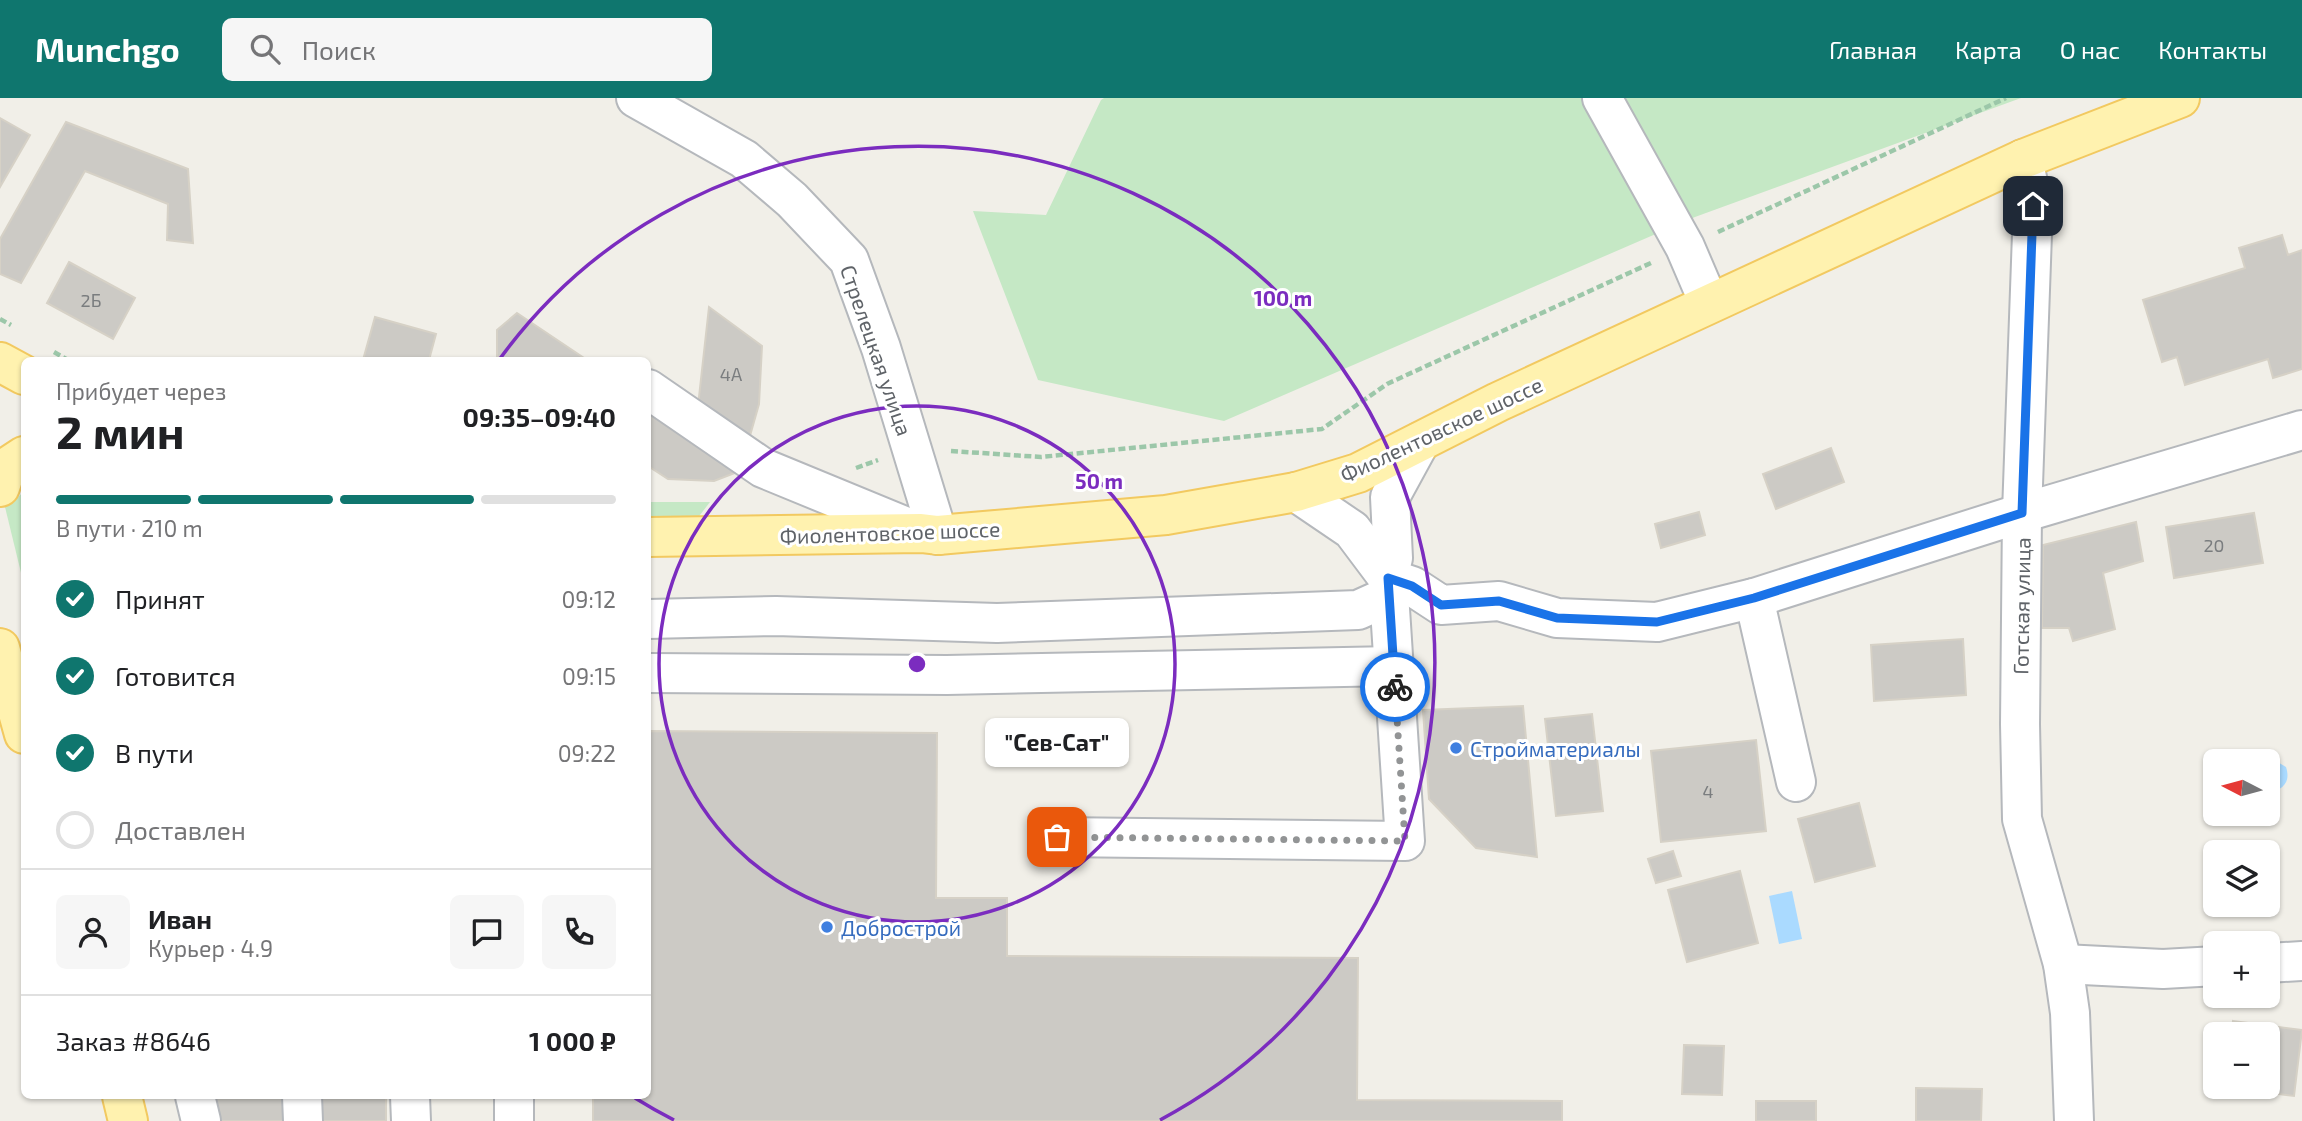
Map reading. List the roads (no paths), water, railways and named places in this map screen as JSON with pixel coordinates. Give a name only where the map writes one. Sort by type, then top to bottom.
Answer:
[{"type":"main road","name":"Фиолентовское шоссе","points":[[651,537],[930,534],[1166,515],[1296,492],[1358,473],[1498,402],[2023,159],[2180,98]]},
{"type":"main road","points":[[0,362],[21,373]]},
{"type":"main road","points":[[0,487],[7,467],[21,458]]},
{"type":"main road","points":[[0,649],[21,717]]},
{"type":"main road","points":[[123,1099],[128,1121]]},
{"type":"street","name":"Стрелецкая улица","points":[[636,98],[744,159],[792,200],[849,260],[881,348],[911,449],[930,534]]},
{"type":"street","points":[[1602,98],[1685,247],[1709,303]]},
{"type":"street","name":"Готская улица","points":[[2023,159],[2033,206],[2022,513],[2022,819],[2063,964],[2070,1013],[2074,1121]]},
{"type":"street","points":[[651,390],[764,468],[930,534]]},
{"type":"street","points":[[651,619],[776,616],[997,623],[1378,595],[1412,586],[1441,605],[1499,601],[1557,618],[1657,622],[1754,598],[2022,513],[2302,430]]},
{"type":"street","points":[[1378,595],[1393,558],[1390,497],[1420,442]]},
{"type":"street","points":[[1057,837],[1405,841],[1393,666],[1378,595],[1352,530],[1296,492]]},
{"type":"street","points":[[1754,598],[1796,782]]},
{"type":"street","points":[[651,673],[947,675],[1393,666]]},
{"type":"street","points":[[2280,962],[2302,961]]},
{"type":"street","points":[[2063,964],[2163,969],[2203,967]]},
{"type":"street","points":[[196,1099],[201,1121]]},
{"type":"street","points":[[302,1099],[303,1121]]},
{"type":"street","points":[[410,1099],[411,1121]]},
{"type":"street","points":[[514,1099],[514,1121]]},
{"type":"water","points":[[2280,763],[2286,767],[2287,773],[2280,788]]},
{"type":"water","points":[[1792,891],[1802,939],[1779,944],[1769,896]]},
{"type":"place","name":"Стройматериалы","points":[[1456,748]]},
{"type":"place","name":"\"Сев-Сат\"","points":[[1057,837]]},
{"type":"place","name":"Добрострой","points":[[827,927]]}]
